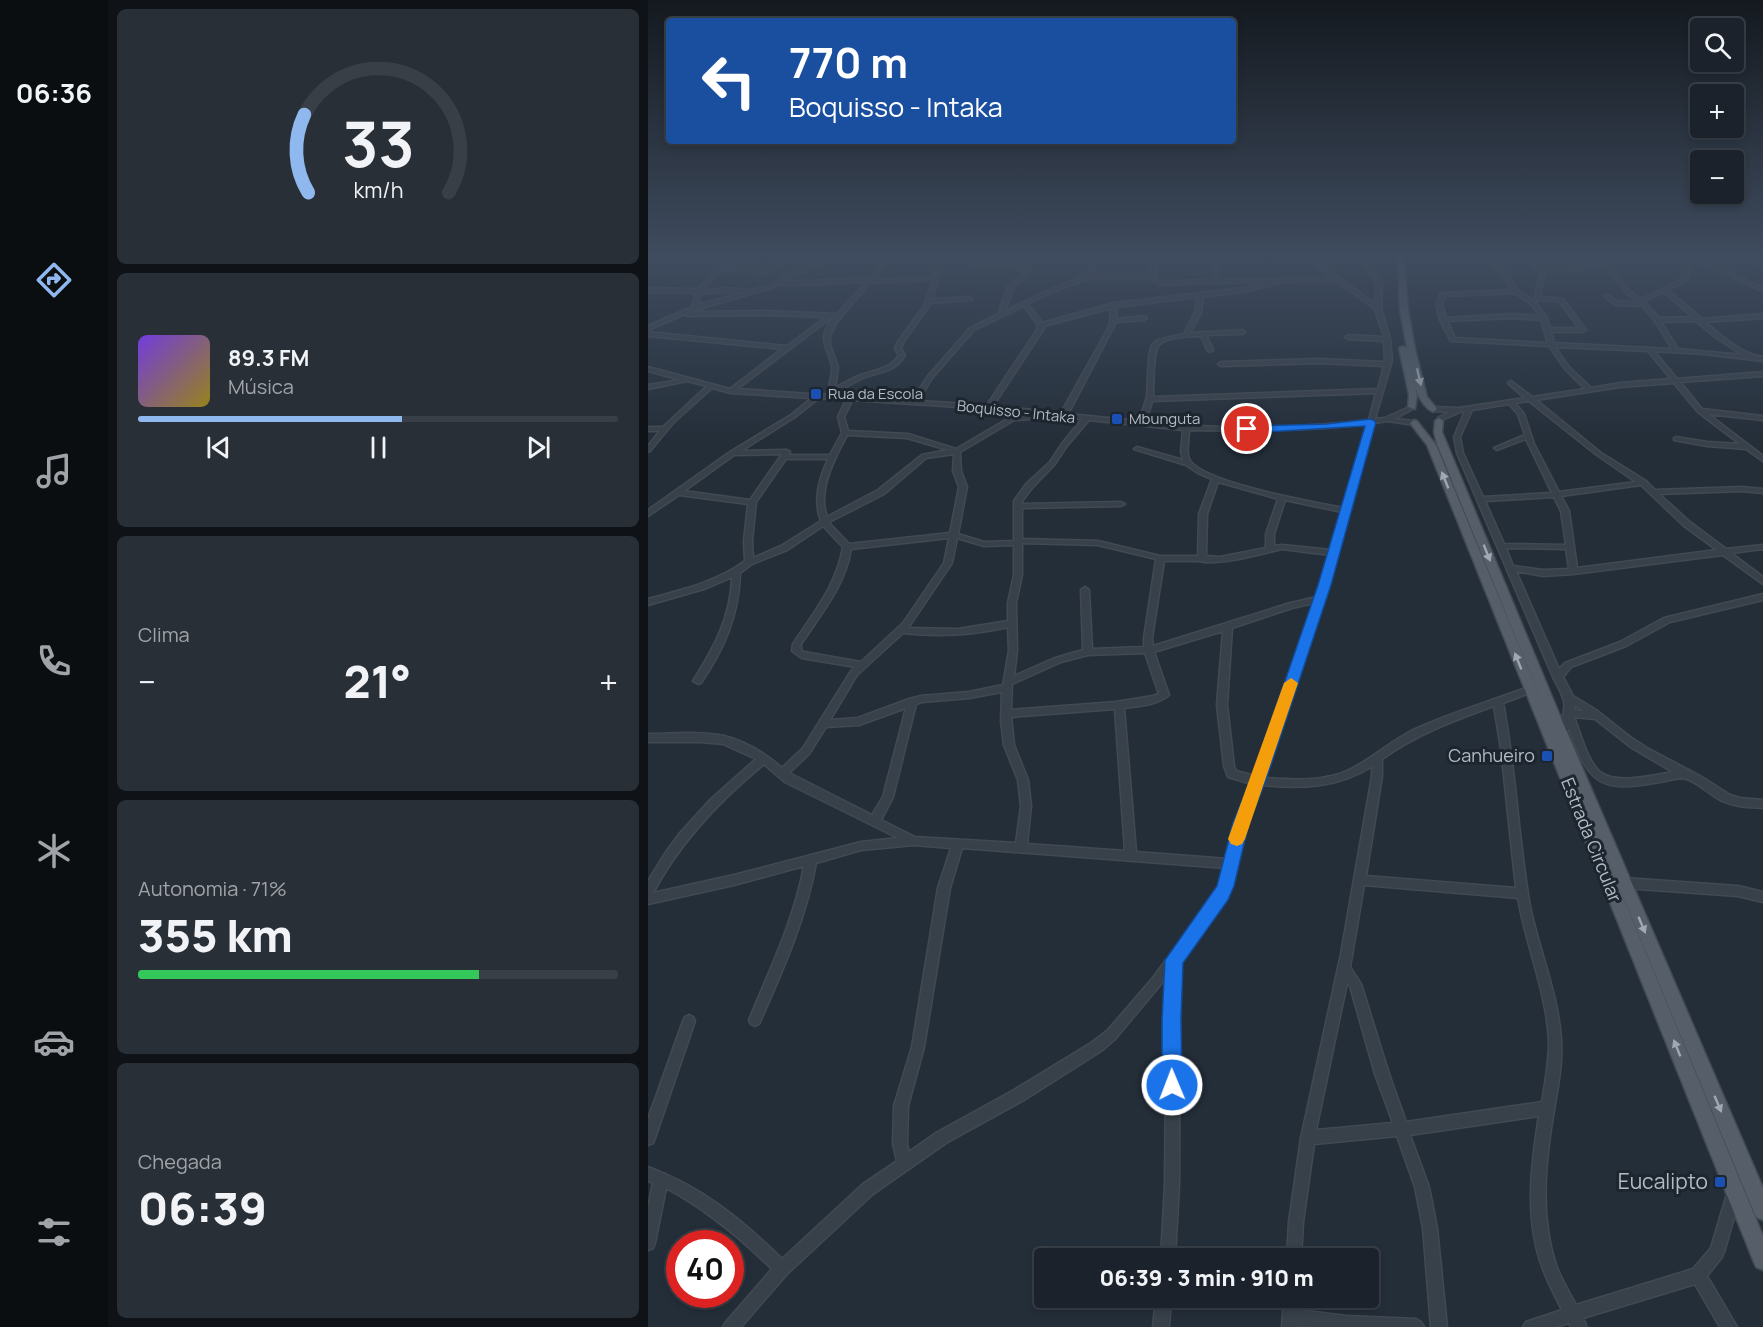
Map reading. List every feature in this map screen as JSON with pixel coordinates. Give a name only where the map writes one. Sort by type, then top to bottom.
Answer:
[{"type":"main road","points":[[1398,319],[1413,395],[1410,408],[1433,408]]},
{"type":"main road","points":[[1406,319],[1423,397],[1440,413],[1440,420],[1431,424],[1414,423]]},
{"type":"main road","name":"Estrada Circular","points":[[1410,408],[1405,414],[1431,445],[1763,1260]]},
{"type":"main road","name":"Estrada Circular","points":[[1440,420],[1438,432],[1442,444],[1624,883],[1763,1210]]},
{"type":"street","points":[[648,325],[667,319]]},
{"type":"street","points":[[731,391],[786,348],[831,319]]},
{"type":"street","points":[[830,395],[835,369],[825,341],[834,319]]},
{"type":"street","points":[[830,395],[861,377],[886,369],[900,359],[902,355],[898,349],[900,343],[917,319]]},
{"type":"street","points":[[913,403],[930,377],[968,332],[992,319]]},
{"type":"street","points":[[1036,319],[1041,325]]},
{"type":"street","points":[[1041,325],[1064,319]]},
{"type":"street","points":[[1063,416],[1113,321],[1134,319]]},
{"type":"street","points":[[1185,336],[1195,319]]},
{"type":"street","points":[[731,1327],[782,1269],[868,1189],[940,1138],[986,1114],[1096,1047],[1111,1035],[1174,960],[1222,895],[1241,823],[1259,780],[1320,598],[1388,364],[1387,339],[1381,319]]},
{"type":"street","points":[[1461,319],[1443,320],[1455,341],[1676,351],[1763,359]]},
{"type":"street","points":[[1544,319],[1551,345],[1567,368],[1589,389]]},
{"type":"street","points":[[1548,330],[1583,330],[1575,319]]},
{"type":"street","points":[[1657,320],[1717,319]]},
{"type":"street","points":[[1657,320],[1676,351]]},
{"type":"street","points":[[1700,320],[1717,336],[1754,358]]},
{"type":"street","points":[[989,407],[1033,343],[1041,325]]},
{"type":"street","points":[[1142,423],[1150,399],[1155,345],[1162,339],[1242,332]]},
{"type":"street","points":[[648,334],[786,348]]},
{"type":"street","points":[[1203,334],[1210,350]]},
{"type":"street","points":[[1348,337],[1387,339]]},
{"type":"street","points":[[1650,350],[1700,411],[1763,459]]},
{"type":"street","points":[[1221,364],[1319,361],[1388,364]]},
{"type":"street","name":"Boquisso - Intaka","points":[[648,369],[731,391],[817,397],[830,395],[849,400],[989,407],[1063,416],[1084,421],[1142,423],[1186,428],[1268,429],[1386,420]]},
{"type":"street","points":[[1433,408],[1459,410],[1589,389],[1676,380],[1762,375]]},
{"type":"street","points":[[648,387],[686,380]]},
{"type":"street","points":[[1511,383],[1599,454],[1643,483],[1687,524],[1763,581]]},
{"type":"street","points":[[648,450],[664,429],[711,386]]},
{"type":"street","points":[[1150,399],[1380,391]]},
{"type":"street","points":[[648,513],[732,453],[793,416],[817,397]]},
{"type":"street","points":[[847,547],[824,522],[822,495],[831,456],[845,433],[841,417],[849,400]]},
{"type":"street","points":[[1510,402],[1521,414],[1528,436],[1555,495],[1565,511],[1573,571]]},
{"type":"street","points":[[1386,420],[1410,408]]},
{"type":"street","points":[[1470,408],[1457,437],[1457,443],[1558,677],[1571,699],[1628,740],[1684,774],[1699,780],[1723,798],[1733,802],[1763,804]]},
{"type":"street","points":[[1440,420],[1459,410]]},
{"type":"street","points":[[1700,411],[1763,418]]},
{"type":"street","points":[[648,602],[701,587],[736,572],[749,562],[784,548],[824,522],[881,492],[905,469],[924,456],[957,451],[1013,418],[1084,421]]},
{"type":"street","points":[[1386,420],[1414,423]]},
{"type":"street","points":[[1021,848],[1026,806],[1024,789],[1006,736],[1008,685],[1013,651],[1012,603],[1018,575],[1018,506],[1022,495],[1053,463],[1063,446],[1084,421]]},
{"type":"street","points":[[1186,428],[1185,457],[1187,463]]},
{"type":"street","points":[[648,429],[664,429]]},
{"type":"street","points":[[845,433],[908,436],[957,451]]},
{"type":"street","points":[[1497,448],[1528,436]]},
{"type":"street","points":[[1676,439],[1746,447]]},
{"type":"street","points":[[1137,449],[1187,463],[1216,478],[1346,511]]},
{"type":"street","points":[[732,453],[786,451],[752,502],[748,541],[749,562]]},
{"type":"street","points":[[782,774],[806,751],[861,665],[901,630],[948,563],[963,487],[957,471],[957,451]]},
{"type":"street","points":[[784,457],[831,456]]},
{"type":"street","points":[[1202,560],[1203,514],[1216,478]]},
{"type":"street","points":[[1481,499],[1555,495],[1643,483]]},
{"type":"street","points":[[1653,492],[1742,489],[1763,491]]},
{"type":"street","points":[[678,493],[752,502]]},
{"type":"street","points":[[1270,548],[1270,534],[1282,496]]},
{"type":"street","points":[[1018,506],[1121,504]]},
{"type":"street","points":[[847,547],[954,535],[984,544],[1098,543],[1160,558],[1202,560],[1233,557],[1270,548],[1290,547],[1334,553]]},
{"type":"street","points":[[1502,546],[1570,547]]},
{"type":"street","points":[[847,547],[844,566],[827,599],[797,644],[796,651],[802,655],[861,665]]},
{"type":"street","points":[[1512,568],[1532,572],[1573,571],[1723,551],[1763,548]]},
{"type":"street","points":[[1006,714],[1119,706],[1155,700],[1164,695],[1149,650],[1149,628],[1160,558]]},
{"type":"street","points":[[698,681],[720,646],[728,625],[737,584],[736,572]]},
{"type":"street","points":[[1085,590],[1088,652]]},
{"type":"street","points":[[1558,677],[1568,666],[1623,644],[1684,615],[1763,597]]},
{"type":"street","points":[[822,724],[859,721],[912,701],[1008,685],[1058,660],[1088,652],[1149,650],[1320,598]]},
{"type":"street","points":[[901,630],[929,633],[967,632],[1013,623]]},
{"type":"street","points":[[1228,627],[1222,705],[1229,766],[1232,774],[1240,777],[1280,784],[1306,784],[1351,775],[1412,735],[1530,690]]},
{"type":"street","points":[[1552,662],[1568,666]]},
{"type":"street","points":[[1562,732],[1569,714],[1571,699]]},
{"type":"street","points":[[875,820],[888,797],[912,701]]},
{"type":"street","points":[[1498,702],[1507,743],[1513,826],[1522,893],[1550,1002],[1555,1042],[1554,1078],[1537,1189],[1539,1225],[1549,1267],[1576,1321]]},
{"type":"street","points":[[1119,706],[1131,855]]},
{"type":"street","points":[[1569,714],[1599,717]]},
{"type":"street","points":[[1569,714],[1588,761],[1596,774],[1603,778],[1633,782],[1684,774]]},
{"type":"street","points":[[648,738],[724,740],[764,758],[782,774],[804,787],[914,841]]},
{"type":"street","points":[[1295,1248],[1308,1138],[1344,969],[1377,776],[1377,757]]},
{"type":"street","points":[[648,892],[657,874],[707,810],[729,786],[764,758]]},
{"type":"street","points":[[648,899],[861,846],[914,841],[1232,864]]},
{"type":"street","points":[[904,1162],[900,1144],[901,1106],[918,1047],[936,950],[944,888],[958,843]]},
{"type":"street","points":[[755,1020],[783,954],[802,900],[812,859]]},
{"type":"street","points":[[1360,880],[1522,893]]},
{"type":"street","points":[[1624,883],[1738,891],[1763,897]]},
{"type":"street","points":[[1168,1248],[1172,1166],[1171,1019],[1174,960]]},
{"type":"street","points":[[1344,969],[1355,984],[1422,1187],[1430,1227],[1439,1327]]},
{"type":"street","points":[[648,1138],[689,1021]]},
{"type":"street","points":[[1308,1138],[1402,1129],[1548,1108]]},
{"type":"street","points":[[648,1243],[655,1177],[691,1194],[736,1225],[782,1269]]},
{"type":"street","points":[[1531,1327],[1576,1321],[1698,1275],[1717,1252],[1727,1224],[1734,1190]]},
{"type":"street","points":[[1698,1275],[1729,1327]]},
{"type":"street","points":[[1161,1327],[1163,1308]]},
{"type":"street","points":[[1290,1322],[1416,1327]]},
{"type":"slow traffic","points":[[1237,839],[1291,683]]},
{"type":"place","name":"Rua da Escola","points":[[816,394]]},
{"type":"place","name":"Mbunguta","points":[[1117,419]]},
{"type":"place","name":"Canhueiro","points":[[1547,756]]},
{"type":"place","name":"Eucalipto","points":[[1720,1182]]},
{"type":"route","points":[[1172,1085],[1171,1019],[1174,960],[1222,895],[1226,886],[1241,823],[1259,780],[1324,585],[1371,422],[1326,427],[1247,429]]}]
